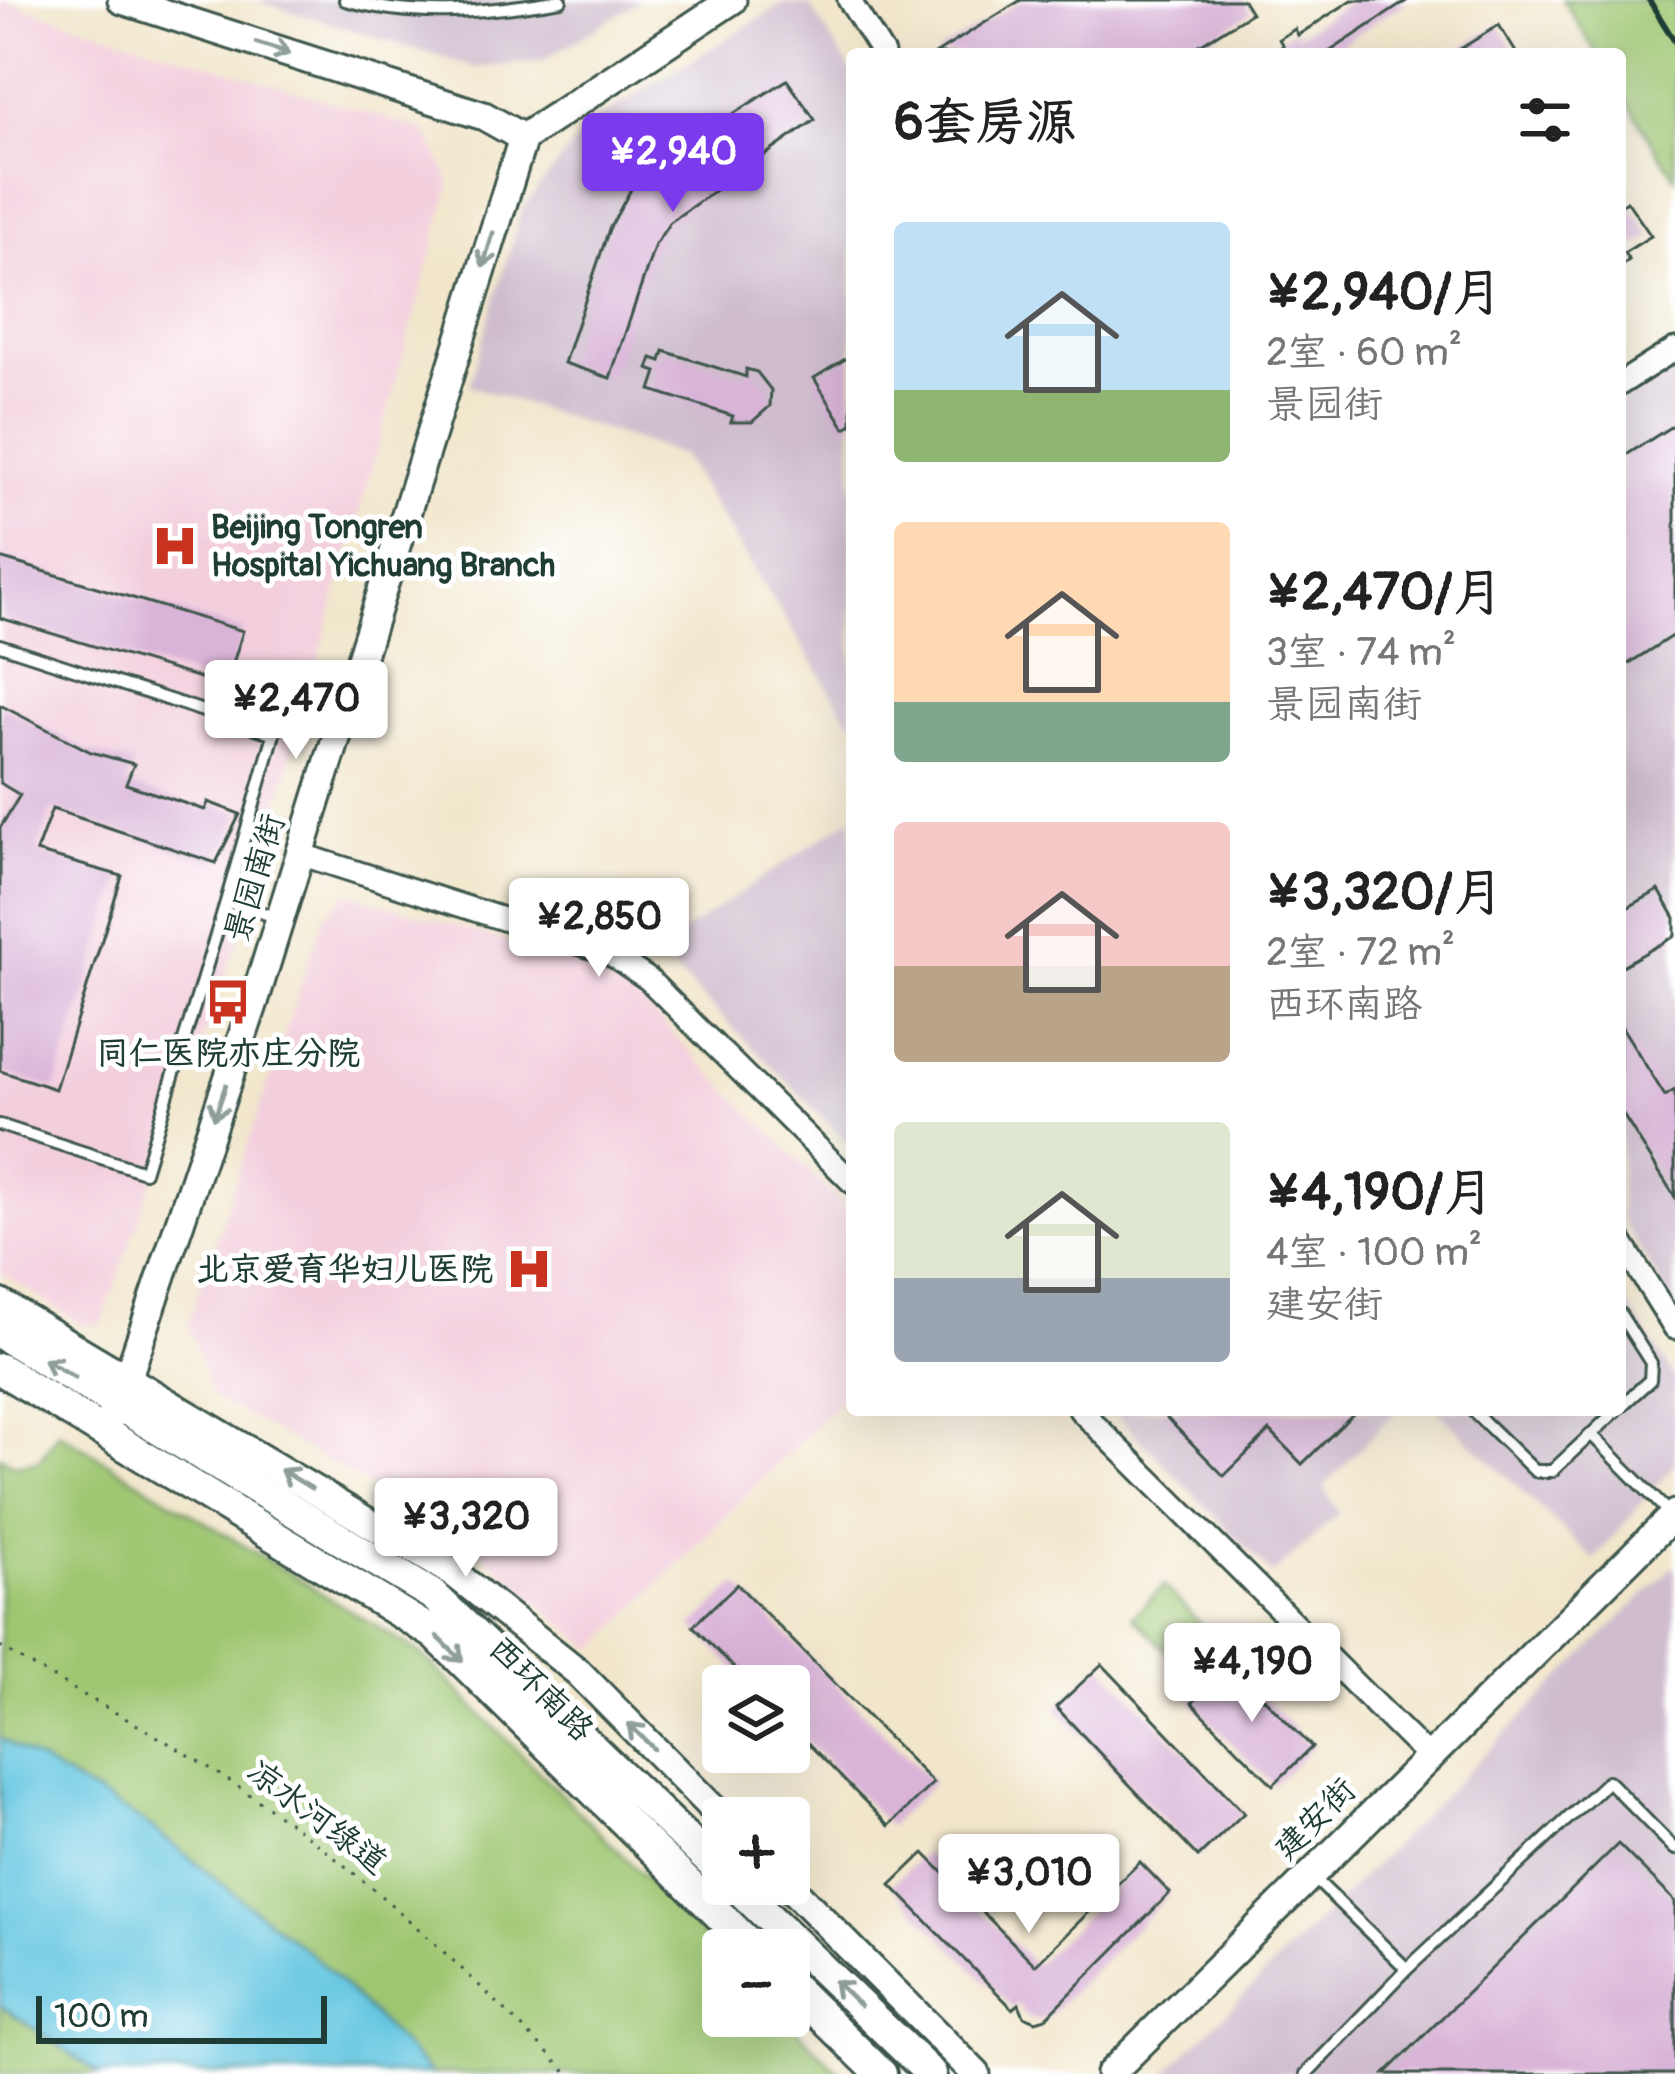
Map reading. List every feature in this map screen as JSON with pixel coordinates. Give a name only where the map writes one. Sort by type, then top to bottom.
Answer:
[{"type":"main road","name":"西环南路","points":[[0,1333],[434,1596],[702,1854]]},
{"type":"main road","name":"西环南路","points":[[0,1369],[117,1403],[435,1634],[734,1929]]},
{"type":"main road","points":[[756,1905],[931,2074]]},
{"type":"main road","points":[[810,2005],[880,2074]]},
{"type":"street","points":[[122,0],[484,116],[523,138],[732,0]]},
{"type":"street","points":[[849,0],[879,48]]},
{"type":"street","name":"景园南街","points":[[117,1403],[280,918],[523,138]]},
{"type":"street","points":[[1626,380],[1675,349]]},
{"type":"street","points":[[300,854],[609,953],[648,979],[846,1176]]},
{"type":"street","points":[[1626,1250],[1675,1328]]},
{"type":"street","points":[[0,1303],[117,1403],[455,1574],[578,1672],[702,1798]]},
{"type":"street","points":[[1086,1416],[1428,1757]]},
{"type":"street","name":"建安街","points":[[1110,2074],[1674,1515]]},
{"type":"street","points":[[809,1905],[976,2074]]},
{"type":"lane","points":[[345,0],[432,14],[491,12],[561,0]]},
{"type":"lane","points":[[0,646],[274,734],[144,1172],[0,1125]]},
{"type":"lane","points":[[226,902],[280,918]]},
{"type":"lane","points":[[1626,1324],[1651,1363],[1650,1380],[1626,1402]]},
{"type":"lane","points":[[1478,1416],[1535,1471],[1552,1471],[1611,1416]]},
{"type":"lane","points":[[1591,1434],[1674,1515]]},
{"type":"lane","points":[[1306,2074],[1407,1969],[1608,1781],[1675,1849]]},
{"type":"lane","points":[[1311,1874],[1407,1969]]},
{"type":"path","name":"凉水河绿道","points":[[0,1647],[221,1775],[334,1855],[448,1952],[568,2074]]},
{"type":"shaded area","name":"Beijing Tongren Hospital Yichuang Branch","points":[[0,0],[426,131],[451,183],[249,909],[102,1323],[84,1326],[0,1272]]},
{"type":"shaded area","points":[[255,0],[641,0],[543,61],[477,68]]},
{"type":"shaded area","points":[[785,3],[810,6],[846,63],[846,715],[681,455],[469,386],[522,209],[589,124]]},
{"type":"shaded area","points":[[1675,365],[1675,1307],[1626,1227],[1626,396]]},
{"type":"shaded area","points":[[846,821],[846,1140],[655,951]]},
{"type":"shaded area","name":"北京爱育华妇儿医院","points":[[348,893],[570,961],[639,1000],[846,1209],[846,1394],[594,1650],[467,1540],[213,1397],[188,1323],[324,916]]},
{"type":"shaded area","points":[[1626,1301],[1675,1379],[1675,1463],[1594,1560],[1443,1416],[1626,1416]]},
{"type":"shaded area","points":[[1118,1416],[1391,1416],[1324,1487],[1339,1513],[1273,1575]]},
{"type":"shaded area","points":[[1675,1564],[1675,2074],[1165,2074]]},
{"type":"green space","points":[[1563,0],[1675,0],[1675,178],[1626,100],[1626,48],[1593,48]]},
{"type":"green space","points":[[58,1432],[421,1654],[702,1935],[702,2037],[804,2037],[841,2074],[431,2074],[318,1960],[148,1825],[0,1738],[0,1456],[14,1465],[39,1461]]},
{"type":"green space","points":[[1164,1586],[1217,1642],[1186,1671],[1133,1616]]},
{"type":"green space","points":[[0,2005],[100,2074],[0,2074]]},
{"type":"water","points":[[0,1738],[148,1825],[318,1960],[431,2074],[100,2074],[0,2005]]},
{"type":"building","points":[[1021,0],[1243,0],[1251,13],[1195,48],[945,48]]},
{"type":"building","points":[[1352,0],[1408,0],[1335,48],[1280,48],[1279,39],[1295,29],[1298,35]]},
{"type":"building","points":[[1499,25],[1513,48],[1462,48]]},
{"type":"building","points":[[787,80],[815,120],[670,222],[655,245],[610,378],[564,363],[609,229],[635,182],[660,160]]},
{"type":"building","points":[[1626,202],[1651,236],[1626,252]]},
{"type":"building","points":[[664,351],[746,377],[746,369],[757,372],[771,390],[770,406],[752,422],[731,422],[733,416],[651,390],[657,372],[648,369],[652,358],[661,361]]},
{"type":"building","points":[[846,359],[846,427],[845,428],[814,378]]},
{"type":"building","points":[[1675,424],[1675,634],[1626,665],[1626,455]]},
{"type":"building","points":[[0,558],[243,631],[226,686],[0,618]]},
{"type":"building","points":[[0,705],[91,752],[134,764],[126,784],[205,810],[208,802],[240,814],[216,863],[52,809],[36,852],[122,876],[55,1089],[0,1071],[0,828],[20,795],[0,783]]},
{"type":"building","points":[[1659,890],[1675,918],[1675,936],[1626,964],[1626,909]]},
{"type":"building","points":[[1626,1034],[1665,1096],[1675,1090],[1675,1197],[1626,1119]]},
{"type":"building","points":[[1165,1416],[1351,1416],[1302,1464],[1270,1431],[1224,1476]]},
{"type":"building","points":[[737,1584],[933,1783],[889,1826],[810,1745],[810,1665],[731,1665],[693,1626]]},
{"type":"building","points":[[1102,1664],[1244,1813],[1198,1857],[1056,1707]]},
{"type":"building","points":[[1231,1665],[1312,1747],[1273,1785],[1192,1703]]},
{"type":"building","points":[[1618,1844],[1675,1901],[1675,2074],[1385,2074]]},
{"type":"building","points":[[924,1853],[1035,1965],[1140,1862],[1170,1893],[1046,2018],[1036,2021],[1024,2016],[1019,2004],[1013,2009],[891,1885]]},
{"type":"railway","points":[[1649,0],[1675,42]]},
{"type":"place","name":"Beijing Tongren Hospital Yichuang Branch","points":[[175,546]]},
{"type":"place","name":"同仁医院亦庄分院","points":[[228,1002]]},
{"type":"place","name":"北京爱育华妇儿医院","points":[[529,1269]]}]
